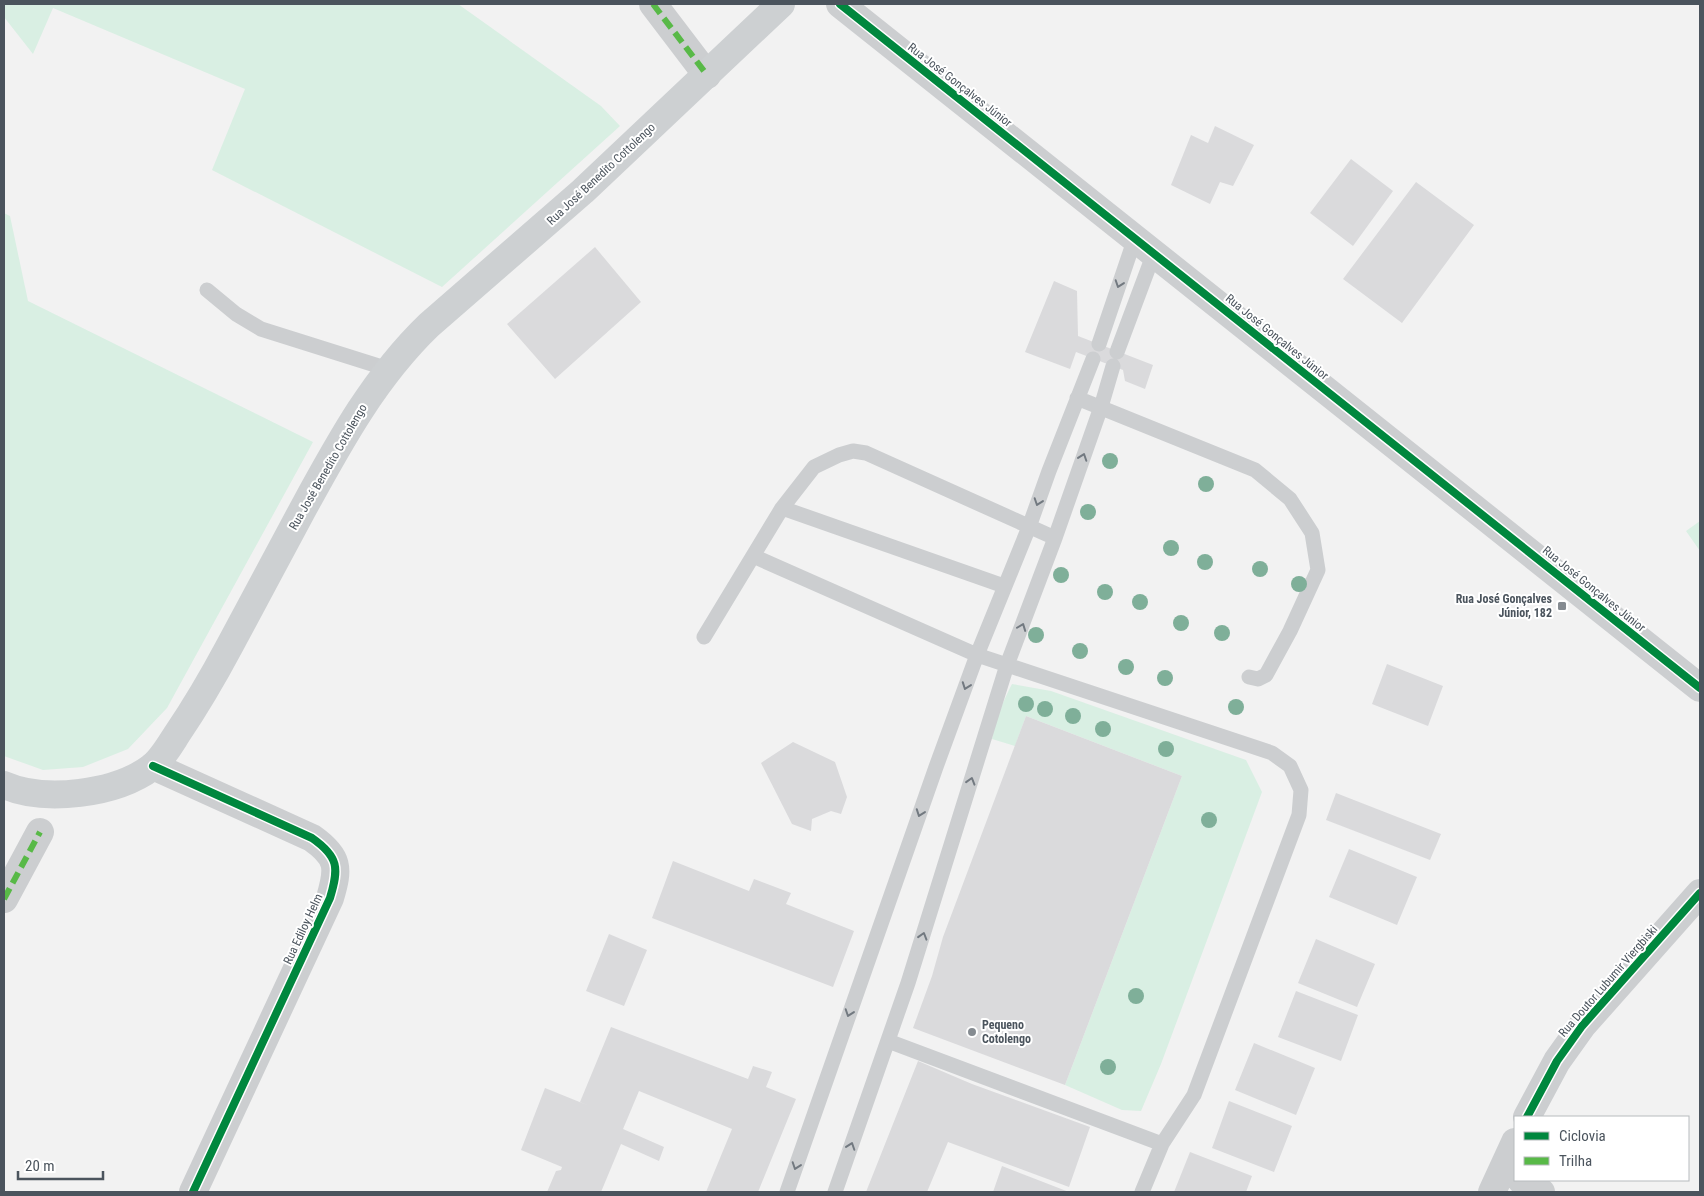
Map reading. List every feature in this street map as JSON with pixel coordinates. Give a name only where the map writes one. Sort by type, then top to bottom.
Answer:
[{"type":"main road","name":"Rua José Benedito Cottolengo","points":[[4,785],[34,794],[58,795],[95,790],[130,779],[153,766],[168,748],[190,715],[340,441],[388,369],[408,345],[429,325],[583,191],[781,4]]},
{"type":"street","points":[[653,4],[707,75]]},
{"type":"street","name":"Rua José Gonçalves Júnior","points":[[840,4],[1700,688]]},
{"type":"street","name":"Rua Ediloy Helm","points":[[153,766],[312,838],[326,848],[335,862],[336,880],[330,898],[193,1192]]},
{"type":"street","points":[[4,899],[40,832]]},
{"type":"street","name":"Rua Doutor Lubumir Viergbiski","points":[[1528,1116],[1557,1060],[1582,1026],[1700,893]]},
{"type":"street","points":[[1514,1147],[1508,1179],[1541,1192]]},
{"type":"lane","points":[[1099,344],[1144,246]]},
{"type":"lane","points":[[835,1192],[908,982],[1007,665],[1055,538],[1101,407],[1144,246]]},
{"type":"lane","points":[[207,290],[236,314],[261,328],[388,369]]},
{"type":"lane","points":[[787,1192],[865,966],[977,656],[1004,586],[1030,527],[1049,471],[1093,359]]},
{"type":"lane","points":[[1078,398],[1254,470],[1290,499],[1312,533],[1318,570],[1290,631],[1266,675],[1258,679],[1248,677]]},
{"type":"lane","points":[[704,637],[782,508],[814,467],[839,455],[853,451],[866,453],[1055,538]]},
{"type":"lane","points":[[1049,471],[1075,480]]},
{"type":"lane","points":[[782,508],[1004,586]]},
{"type":"lane","points":[[753,556],[977,656],[1272,754],[1290,766],[1301,790],[1299,815],[1194,1095],[1162,1144],[1142,1192]]},
{"type":"lane","points":[[888,1041],[1162,1144]]},
{"type":"green space","points":[[4,4],[458,4],[601,106],[620,126],[442,287],[212,170],[245,89],[53,8],[33,54],[4,17]]},
{"type":"green space","points":[[4,213],[10,216],[28,301],[313,442],[167,708],[128,749],[83,767],[43,770],[4,756]]},
{"type":"green space","points":[[1700,521],[1700,551],[1686,531]]},
{"type":"green space","points":[[1012,684],[1051,691],[1246,760],[1262,792],[1161,1064],[1141,1111],[1122,1110],[1065,1085],[1182,776],[1026,716],[1015,746],[992,739],[1000,710]]},
{"type":"building","points":[[1215,126],[1254,145],[1233,186],[1220,182],[1210,204],[1171,185],[1191,135],[1208,143]]},
{"type":"building","points":[[1351,159],[1393,191],[1353,246],[1310,213]]},
{"type":"building","points":[[1416,182],[1474,225],[1402,323],[1343,279]]},
{"type":"building","points":[[595,247],[641,302],[555,379],[507,324]]},
{"type":"building","points":[[1054,281],[1077,291],[1078,336],[1153,365],[1145,389],[1125,381],[1123,370],[1076,352],[1070,369],[1025,352]]},
{"type":"building","points":[[1387,664],[1443,686],[1428,726],[1372,704]]},
{"type":"building","name":"Pequeno Cotolengo","points":[[1026,716],[1182,776],[1065,1085],[913,1028],[932,976],[943,937]]},
{"type":"building","points":[[793,742],[835,762],[847,797],[841,814],[831,811],[812,819],[811,831],[792,824],[761,763]]},
{"type":"building","points":[[1336,793],[1441,834],[1430,860],[1326,820]]},
{"type":"building","points":[[1349,849],[1417,877],[1397,925],[1329,897]]},
{"type":"building","points":[[673,861],[749,891],[754,879],[791,893],[786,904],[854,931],[833,987],[652,918]]},
{"type":"building","points":[[609,934],[647,950],[624,1006],[586,991]]},
{"type":"building","points":[[1316,939],[1375,964],[1357,1007],[1298,983]]},
{"type":"building","points":[[1296,991],[1358,1015],[1341,1061],[1278,1037]]},
{"type":"building","points":[[611,1027],[748,1079],[753,1066],[772,1072],[766,1087],[796,1099],[758,1192],[706,1192],[732,1129],[639,1091],[623,1129],[664,1147],[659,1161],[621,1144],[601,1192],[547,1192],[556,1171],[561,1170],[562,1167],[521,1150],[545,1088],[587,1105],[580,1102]]},
{"type":"building","points":[[1254,1043],[1315,1068],[1296,1115],[1235,1090]]},
{"type":"building","points":[[918,1061],[972,1084],[1090,1127],[1069,1187],[948,1142],[927,1192],[866,1192]]},
{"type":"building","points":[[1229,1101],[1292,1126],[1274,1172],[1212,1148]]},
{"type":"building","points":[[1190,1152],[1252,1176],[1246,1192],[1174,1192]]},
{"type":"building","points":[[1002,1166],[1069,1192],[993,1192]]},
{"type":"marked path","points":[[653,4],[707,75]]},
{"type":"marked path","points":[[4,899],[40,832]]},
{"type":"cycle path","points":[[840,4],[1700,688]]},
{"type":"cycle path","points":[[153,766],[312,838],[332,857],[335,871],[330,898],[193,1192]]},
{"type":"cycle path","points":[[1528,1116],[1557,1061],[1582,1026],[1700,893]]},
{"type":"place","name":"Rua José Gonçalves Júnior, 182","points":[[1562,606]]},
{"type":"place","name":"Pequeno Cotolengo","points":[[972,1032]]}]
